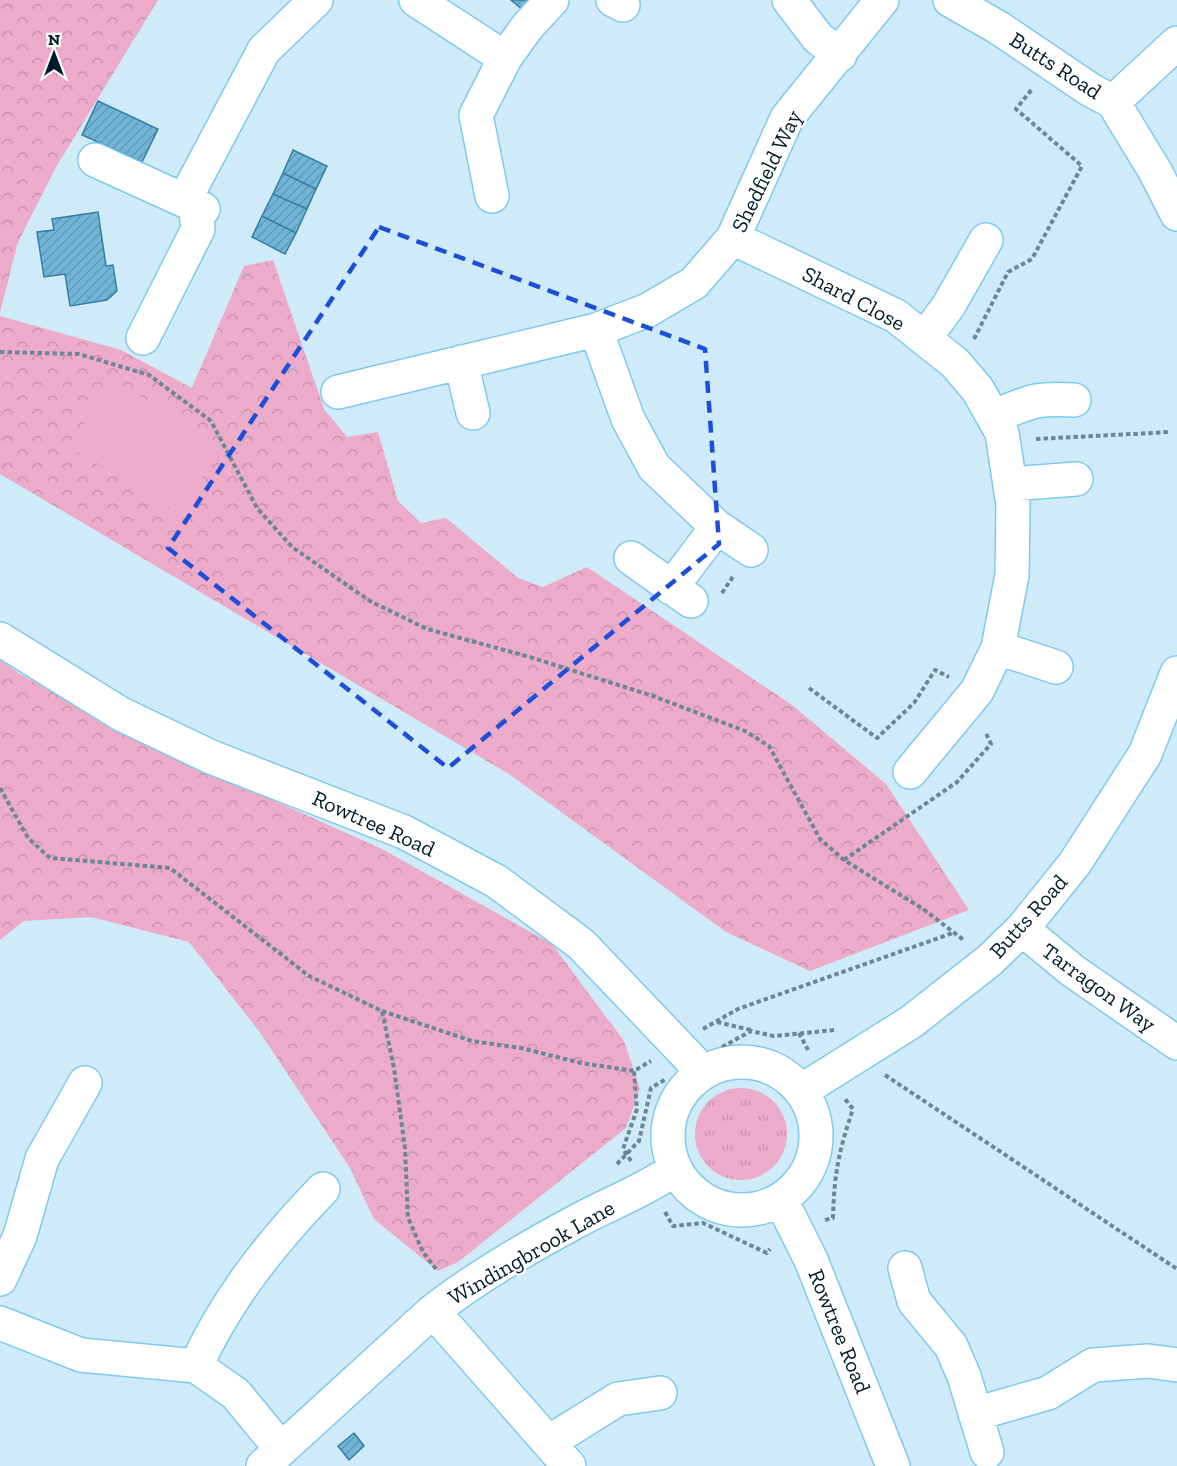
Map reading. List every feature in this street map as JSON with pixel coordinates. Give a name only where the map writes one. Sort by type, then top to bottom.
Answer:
[{"type":"street","points":[[143,338],[198,229],[199,207],[264,50],[316,0]]},
{"type":"street","points":[[416,0],[505,58]]},
{"type":"street","points":[[492,196],[476,115],[505,58],[527,27],[552,0]]},
{"type":"street","points":[[789,0],[818,38],[840,55]]},
{"type":"street","name":"Shedfield Way","points":[[338,392],[596,330],[648,310],[694,283],[733,238],[787,118],[882,0]]},
{"type":"street","name":"Butts Road","points":[[950,0],[999,28],[1113,102],[1155,171],[1177,214]]},
{"type":"street","points":[[1113,102],[1177,43]]},
{"type":"street","points":[[95,160],[199,207]]},
{"type":"street","name":"Shard Close","points":[[733,238],[896,316],[955,363],[1000,430],[1013,505],[1012,575],[998,648],[977,691],[910,772]]},
{"type":"street","points":[[925,338],[949,305],[986,240]]},
{"type":"street","points":[[596,330],[628,419],[654,467],[717,527],[751,550]]},
{"type":"street","points":[[461,362],[473,413]]},
{"type":"street","points":[[1000,430],[1027,401],[1040,398],[1074,400]]},
{"type":"street","points":[[1011,484],[1076,479]]},
{"type":"street","points":[[631,558],[692,589],[717,527]]},
{"type":"street","name":"Rowtree Road","points":[[0,639],[130,718],[211,757],[404,832],[496,881],[581,944],[703,1072]]},
{"type":"street","points":[[998,648],[1056,667]]},
{"type":"street","name":"Butts Road","points":[[812,1084],[911,1022],[990,960],[1022,929],[1075,863],[1145,754],[1177,673]]},
{"type":"street","name":"Tarragon Way","points":[[1022,929],[1073,972],[1177,1043]]},
{"type":"street","points":[[744,1062],[767,1066],[789,1078],[812,1084],[810,1106],[816,1132],[814,1153],[788,1213],[755,1209],[733,1210],[715,1206],[662,1178],[669,1119],[680,1093],[703,1072],[718,1065],[744,1062]]},
{"type":"street","points":[[0,1279],[20,1236],[42,1159],[85,1083]]},
{"type":"street","name":"Windingbrook Lane","points":[[272,1457],[444,1302],[582,1219],[662,1178]]},
{"type":"street","points":[[196,1366],[215,1326],[245,1279],[323,1189]]},
{"type":"street","name":"Rowtree Road","points":[[788,1213],[812,1260],[893,1466]]},
{"type":"street","points":[[905,1268],[914,1301],[951,1346],[964,1376],[987,1452]]},
{"type":"street","points":[[444,1302],[559,1454],[618,1399],[660,1393]]},
{"type":"street","points":[[0,1323],[81,1355],[196,1366],[236,1394],[272,1457]]},
{"type":"street","points":[[975,1414],[1048,1393],[1093,1365],[1148,1361],[1177,1365]]},
{"type":"path","points":[[955,363],[970,349],[1008,272],[1032,259],[1082,166],[1016,109],[1052,64]]},
{"type":"path","points":[[0,352],[79,354],[148,375],[211,421],[257,508],[292,547],[370,601],[427,629],[530,657],[653,696],[745,731],[769,746],[820,839],[844,860],[923,909],[990,960]]},
{"type":"path","points":[[1000,430],[1022,440],[1170,432]]},
{"type":"path","points":[[692,589],[751,550]]},
{"type":"path","points":[[809,688],[877,738],[914,703],[935,670],[977,691]]},
{"type":"path","points":[[0,788],[28,838],[50,858],[170,868],[309,976],[382,1011],[394,1068],[405,1148],[408,1218],[444,1302]]},
{"type":"path","points":[[716,1022],[751,1030]]},
{"type":"path","points":[[634,1071],[637,1108],[623,1149],[662,1178],[673,1226],[703,1223],[767,1253],[788,1213],[833,1218],[838,1152],[853,1108],[812,1084],[799,1033]]},
{"type":"path","points":[[863,1052],[890,1080],[1177,1269]]},
{"type":"highlighted area","points":[[379,227],[705,349],[719,544],[448,768],[168,548]]},
{"type":"green space","points":[[0,0],[158,0],[56,167],[18,242],[0,313]]},
{"type":"green space","points":[[273,260],[324,409],[347,437],[378,432],[398,501],[421,523],[446,518],[518,578],[543,587],[587,567],[792,705],[886,784],[969,910],[810,971],[726,932],[509,774],[0,474],[0,316],[121,350],[192,388],[244,266]]},
{"type":"green space","points":[[111,379],[222,446],[180,514],[70,447]]},
{"type":"green space","points":[[0,660],[20,674],[153,746],[382,849],[552,944],[624,1041],[640,1089],[626,1128],[458,1262],[438,1271],[374,1219],[350,1168],[259,1031],[189,942],[91,917],[24,921],[0,940]]},
{"type":"green space","points":[[741,1088],[759,1091],[774,1101],[784,1116],[787,1134],[784,1152],[774,1167],[759,1177],[741,1180],[723,1177],[708,1167],[698,1152],[695,1134],[698,1116],[708,1101],[723,1091]]},
{"type":"building","points":[[511,0],[531,0],[523,10]]},
{"type":"building","points":[[98,101],[158,129],[142,162],[82,135]]},
{"type":"building","points":[[293,150],[327,166],[316,189],[283,173]]},
{"type":"building","points":[[283,173],[316,189],[307,209],[273,194]]},
{"type":"building","points":[[273,194],[307,209],[296,233],[262,216]]},
{"type":"building","points":[[98,212],[106,266],[113,265],[117,291],[107,300],[70,306],[65,274],[44,277],[37,232],[54,230],[52,219]]},
{"type":"building","points":[[262,216],[296,233],[285,254],[252,237]]},
{"type":"building","points":[[354,1433],[364,1446],[349,1460],[338,1446]]}]
